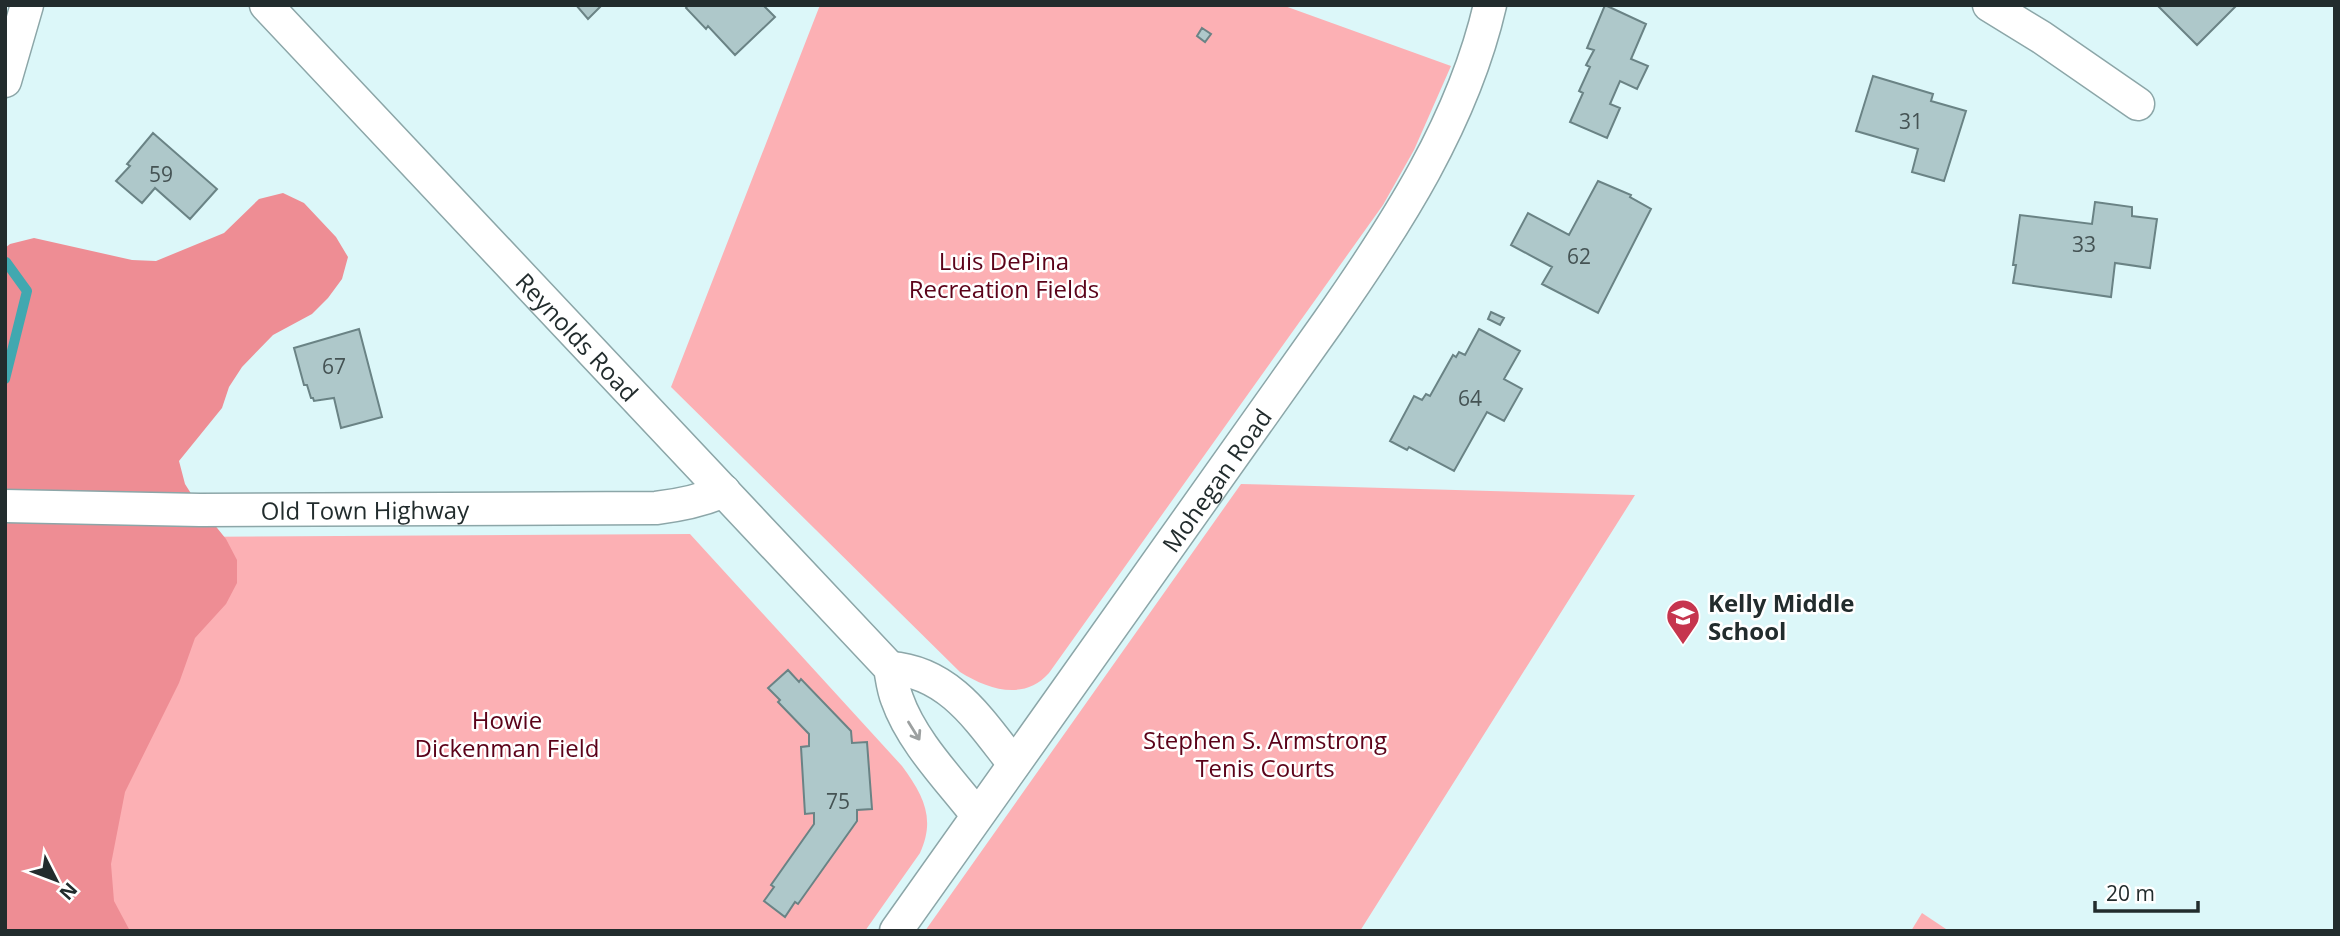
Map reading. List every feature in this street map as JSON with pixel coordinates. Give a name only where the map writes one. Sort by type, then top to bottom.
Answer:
[{"type":"street","points":[[5,81],[27,5]]},
{"type":"street","name":"Reynolds Road","points":[[266,5],[890,668],[897,699],[908,721],[977,815]]},
{"type":"street","name":"Mohegan Road","points":[[895,931],[1333,314],[1393,225],[1423,174],[1455,106],[1477,49],[1490,5]]},
{"type":"street","points":[[1989,5],[2137,104]]},
{"type":"street","name":"Old Town Highway","points":[[5,506],[200,510],[656,508],[684,505],[723,491]]},
{"type":"street","points":[[890,668],[917,671],[942,685],[966,706],[1014,764]]},
{"type":"green space","name":"Luis DePina Recreation Fields","points":[[820,5],[1282,5],[1451,66],[1414,150],[1383,205],[1049,673],[1029,687],[1018,690],[994,688],[960,672],[671,387]]},
{"type":"green space","name":"Stephen S. Armstrong Tenis Courts","points":[[1241,484],[1635,495],[1360,931],[925,931]]},
{"type":"green space","name":"Howie Dickenman Field","points":[[690,534],[902,766],[921,797],[927,829],[920,853],[865,931],[5,931],[5,540]]},
{"type":"green space","points":[[1922,913],[1949,931],[1911,931]]},
{"type":"shaded area","points":[[283,193],[304,203],[336,237],[348,257],[342,279],[328,298],[312,314],[273,335],[242,367],[229,387],[222,408],[179,461],[185,484],[226,539],[237,560],[237,583],[226,604],[195,638],[179,683],[125,792],[111,864],[114,901],[130,931],[5,931],[5,248],[10,244],[34,238],[132,260],[156,261],[224,233],[259,199]]},
{"type":"building","points":[[576,5],[602,5],[588,19]]},
{"type":"building","points":[[688,5],[763,5],[775,17],[735,55],[708,26],[706,29],[686,8]]},
{"type":"building","points":[[1605,5],[1646,24],[1631,59],[1648,66],[1637,89],[1620,81],[1610,104],[1620,108],[1607,138],[1570,122],[1583,93],[1579,91],[1590,67],[1586,65],[1594,50],[1587,48]]},
{"type":"building","points":[[2157,5],[2237,5],[2197,45]]},
{"type":"building","points":[[1202,28],[1211,34],[1205,42],[1197,36]]},
{"type":"building","points":[[1873,76],[1933,94],[1931,101],[1966,111],[1944,181],[1912,172],[1918,149],[1856,131]]},
{"type":"building","points":[[153,133],[217,189],[190,219],[155,188],[142,203],[116,181]]},
{"type":"building","points":[[1598,181],[1631,195],[1630,197],[1651,209],[1598,313],[1542,284],[1552,267],[1511,245],[1528,213],[1569,235]]},
{"type":"building","points":[[2095,202],[2132,207],[2132,216],[2157,219],[2150,268],[2115,263],[2111,297],[2013,283],[2020,215],[2092,224]]},
{"type":"building","points":[[1491,312],[1504,318],[1500,325],[1488,319]]},
{"type":"building","points":[[359,329],[382,417],[341,428],[334,398],[314,401],[311,398],[307,385],[304,385],[294,348]]},
{"type":"building","points":[[1479,329],[1520,351],[1504,379],[1522,389],[1504,421],[1487,412],[1454,471],[1409,447],[1407,450],[1390,441],[1414,396],[1422,400],[1426,394],[1430,396],[1453,355],[1456,357],[1459,352],[1465,355]]},
{"type":"building","points":[[788,670],[799,682],[801,679],[851,731],[852,743],[867,742],[872,809],[857,810],[857,821],[798,904],[795,902],[785,917],[764,901],[774,887],[771,885],[814,824],[814,813],[805,814],[801,747],[809,746],[809,734],[768,688]]},
{"type":"waterway","points":[[5,379],[27,291],[6,262]]},
{"type":"place","name":"Kelly Middle School","points":[[1683,646]]}]
